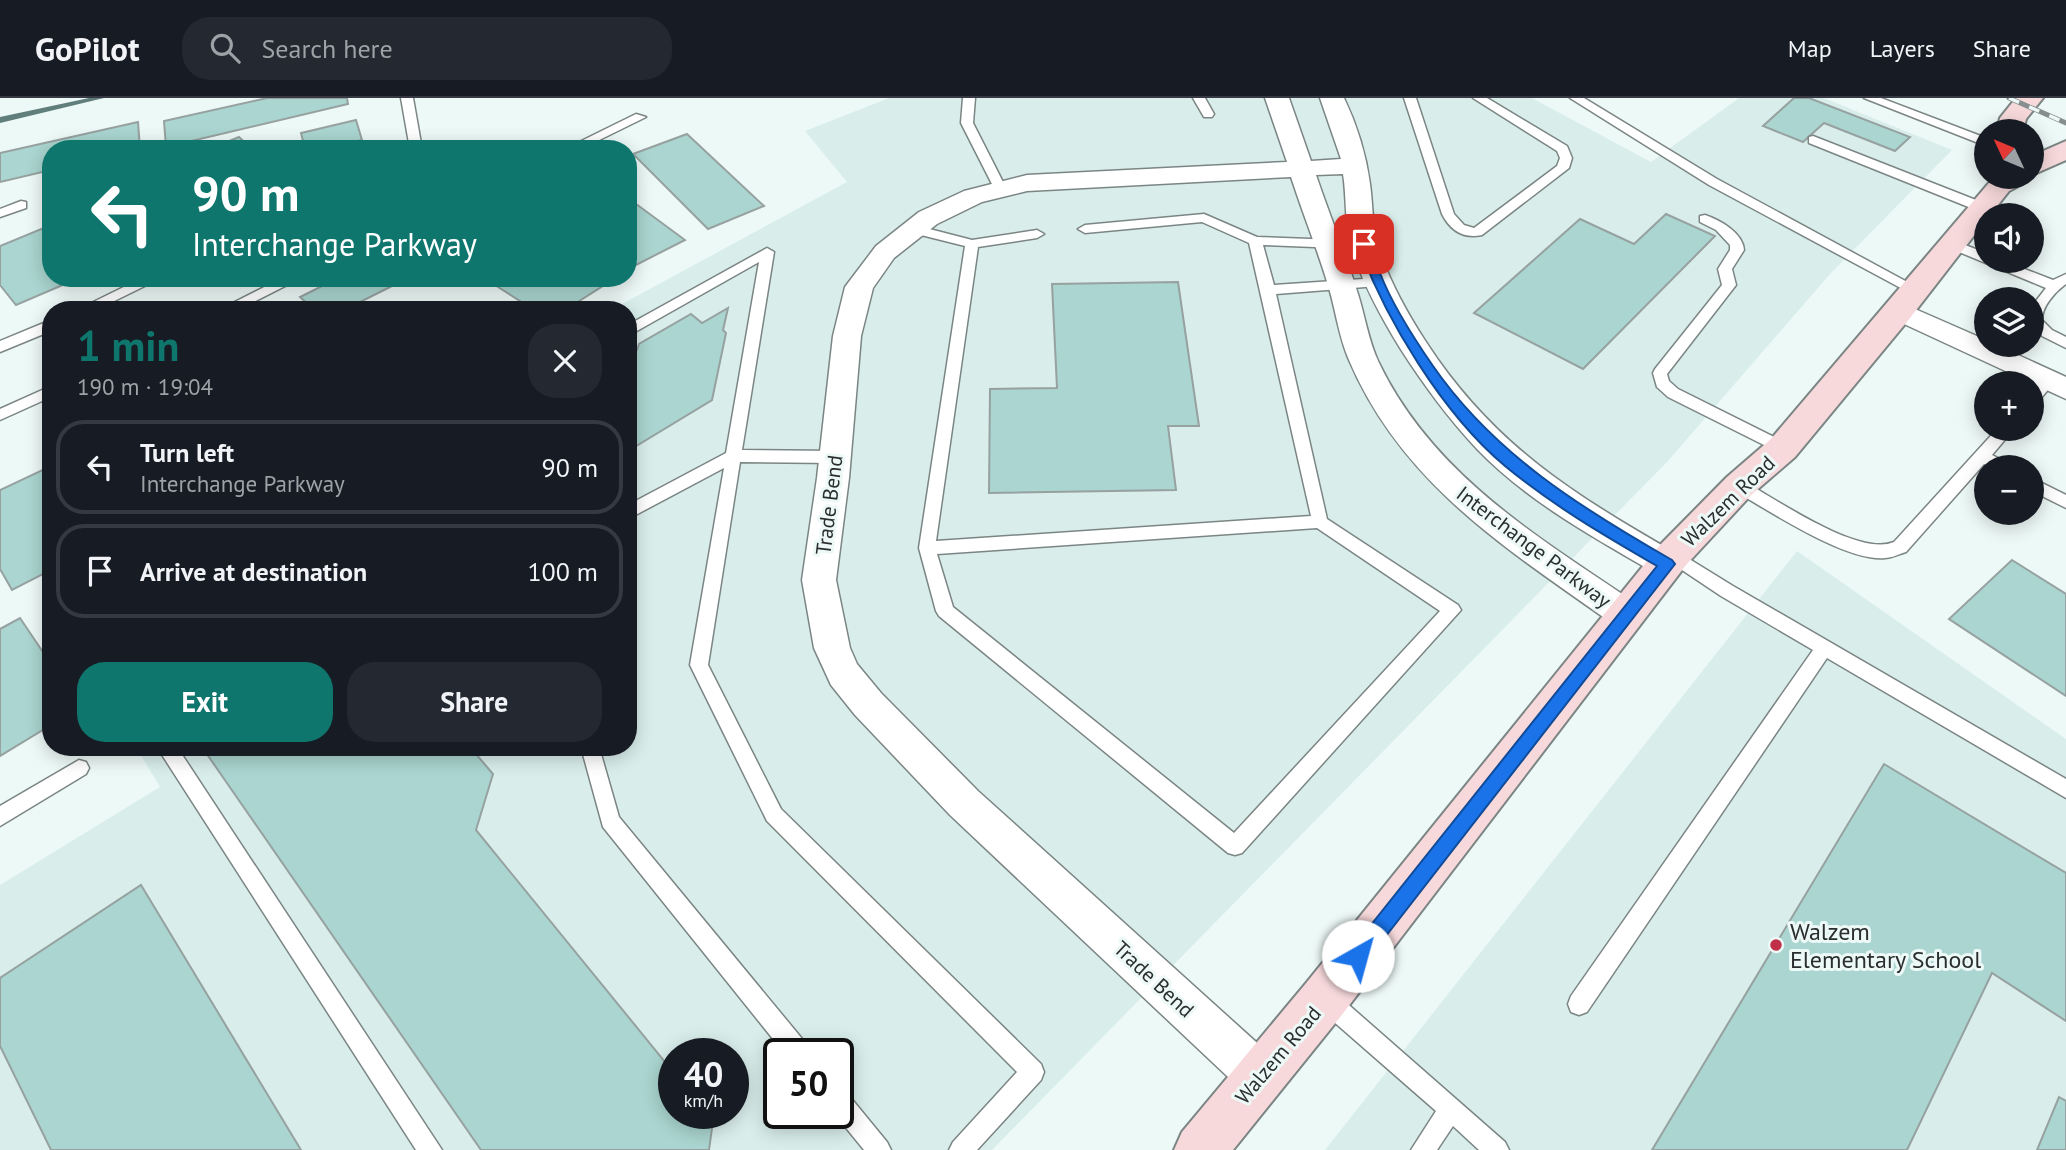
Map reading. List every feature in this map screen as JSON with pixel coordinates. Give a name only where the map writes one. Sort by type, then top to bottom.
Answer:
[{"type":"main road","points":[[2044,161],[2066,149]]},
{"type":"main road","name":"Walzem Road","points":[[1984,203],[1996,189]]},
{"type":"main road","name":"Walzem Road","points":[[1200,1150],[1324,999],[1625,614],[1670,560],[1739,486],[1783,448],[1907,301],[1974,216]]},
{"type":"street","name":"Interchange Parkway","points":[[1277,98],[1325,244],[1341,283],[1367,370],[1398,420],[1445,479],[1480,510],[1625,614]]},
{"type":"street","points":[[1336,99],[1355,166],[1364,244],[1378,282],[1428,368],[1459,409],[1509,461],[1593,522],[1670,560]]},
{"type":"street","name":"Trade Bend","points":[[1260,1076],[964,803],[868,704],[844,674],[832,648],[819,580],[847,336],[859,287],[885,251],[952,205],[1000,188],[1027,183],[1355,166]]},
{"type":"street","points":[[1907,301],[2049,389]]},
{"type":"lane","points":[[407,98],[414,140]]},
{"type":"lane","points":[[969,98],[967,123],[1000,188]]},
{"type":"lane","points":[[1199,98],[1208,114]]},
{"type":"lane","points":[[1410,98],[1452,223],[1469,232],[1477,232],[1563,168],[1566,158],[1563,149],[1479,98]]},
{"type":"lane","points":[[1576,98],[1907,301]]},
{"type":"lane","points":[[1870,98],[1974,137]]},
{"type":"lane","points":[[591,140],[640,117]]},
{"type":"lane","points":[[1813,140],[1974,204]]},
{"type":"lane","points":[[0,213],[21,205]]},
{"type":"lane","points":[[1085,229],[1204,218],[1255,241],[1364,244]]},
{"type":"lane","points":[[1705,219],[1721,227],[1737,244],[1737,250],[1725,269],[1729,285],[1660,373],[1662,383],[1673,394],[1783,448]]},
{"type":"lane","points":[[914,229],[972,244],[1037,234]]},
{"type":"lane","points":[[1255,241],[1320,522]]},
{"type":"lane","points":[[927,548],[1320,522],[1452,610],[1235,846],[945,611],[927,548],[972,244]]},
{"type":"lane","points":[[1952,244],[1974,253]]},
{"type":"lane","points":[[637,326],[767,252],[699,665],[774,815],[1033,1072],[961,1150]]},
{"type":"lane","points":[[2031,273],[2060,282],[2035,311],[2035,321],[2048,333],[2066,343]]},
{"type":"lane","points":[[1268,290],[1378,282]]},
{"type":"lane","points":[[104,301],[134,287]]},
{"type":"lane","points":[[245,301],[275,287]]},
{"type":"lane","points":[[0,347],[42,329]]},
{"type":"lane","points":[[0,415],[42,395]]},
{"type":"lane","points":[[1984,455],[1996,441]]},
{"type":"lane","points":[[637,508],[733,456],[835,457]]},
{"type":"lane","points":[[1739,486],[1830,535],[1858,548],[1883,553],[1900,547],[1974,466]]},
{"type":"lane","points":[[2044,490],[2066,502]]},
{"type":"lane","points":[[1670,560],[2066,789]]},
{"type":"lane","points":[[1580,1004],[1824,648]]},
{"type":"lane","points":[[172,756],[430,1150]]},
{"type":"lane","points":[[592,756],[610,821],[787,1038]]},
{"type":"lane","points":[[0,817],[79,768]]},
{"type":"lane","points":[[1324,999],[1497,1150]]},
{"type":"lane","points":[[1423,1150],[1450,1110]]},
{"type":"lane","points":[[854,1120],[879,1150]]},
{"type":"shaded area","points":[[889,98],[1532,98],[1651,162],[1739,98],[1824,98],[1952,150],[1831,273],[1667,462],[992,1150],[0,1150],[0,885],[160,787],[141,756],[637,756],[637,301],[628,301],[847,182],[805,131]]},
{"type":"shaded area","name":"Walzem Elementary School","points":[[1797,551],[2066,739],[2066,1150],[1325,1150]]},
{"type":"building","points":[[267,98],[347,98],[348,104],[196,140],[165,140],[164,121]]},
{"type":"building","points":[[1794,98],[1809,98],[1910,137],[1895,151],[1824,123],[1803,142],[1763,126]]},
{"type":"building","points":[[356,120],[362,140],[303,140],[301,133]]},
{"type":"building","points":[[138,122],[139,140],[58,140]]},
{"type":"building","points":[[687,134],[764,206],[708,229],[637,158],[637,153]]},
{"type":"building","points":[[42,144],[42,172],[0,182],[0,153]]},
{"type":"building","points":[[637,205],[685,240],[637,264]]},
{"type":"building","points":[[1666,214],[1715,236],[1583,369],[1474,313],[1580,219],[1634,244]]},
{"type":"building","points":[[42,229],[42,287],[58,287],[16,305],[0,285],[0,246]]},
{"type":"building","points":[[1178,282],[1199,426],[1168,426],[1176,490],[989,493],[990,389],[1057,388],[1052,284]]},
{"type":"building","points":[[320,287],[390,287],[362,301],[304,301],[300,297]]},
{"type":"building","points":[[498,287],[601,287],[579,301],[520,301]]},
{"type":"building","points":[[728,308],[723,330],[726,333],[712,400],[637,446],[639,344],[691,314],[702,323]]},
{"type":"building","points":[[42,470],[42,575],[12,590],[0,569],[0,490]]},
{"type":"building","points":[[2012,560],[2066,594],[2066,696],[1949,619]]},
{"type":"building","points":[[20,618],[42,651],[42,730],[0,756],[0,629]]},
{"type":"building","points":[[208,756],[478,756],[493,774],[476,830],[658,1053],[658,1129],[712,1129],[709,1150],[481,1150]]},
{"type":"building","points":[[1884,764],[2066,873],[2066,1021],[1992,973],[1907,1150],[1652,1150]]},
{"type":"building","points":[[141,885],[301,1150],[51,1150],[0,1046],[0,978]]},
{"type":"building","points":[[2059,1097],[2066,1101],[2066,1150],[2037,1150]]},
{"type":"waterway","points":[[0,120],[100,98]]},
{"type":"railway","points":[[2009,98],[2066,123]]},
{"type":"place","name":"Walzem Elementary School","points":[[1776,945]]},
{"type":"route","points":[[1358,956],[1667,564],[1593,522],[1509,461],[1459,409],[1428,368],[1400,323],[1378,282],[1364,244]]}]
